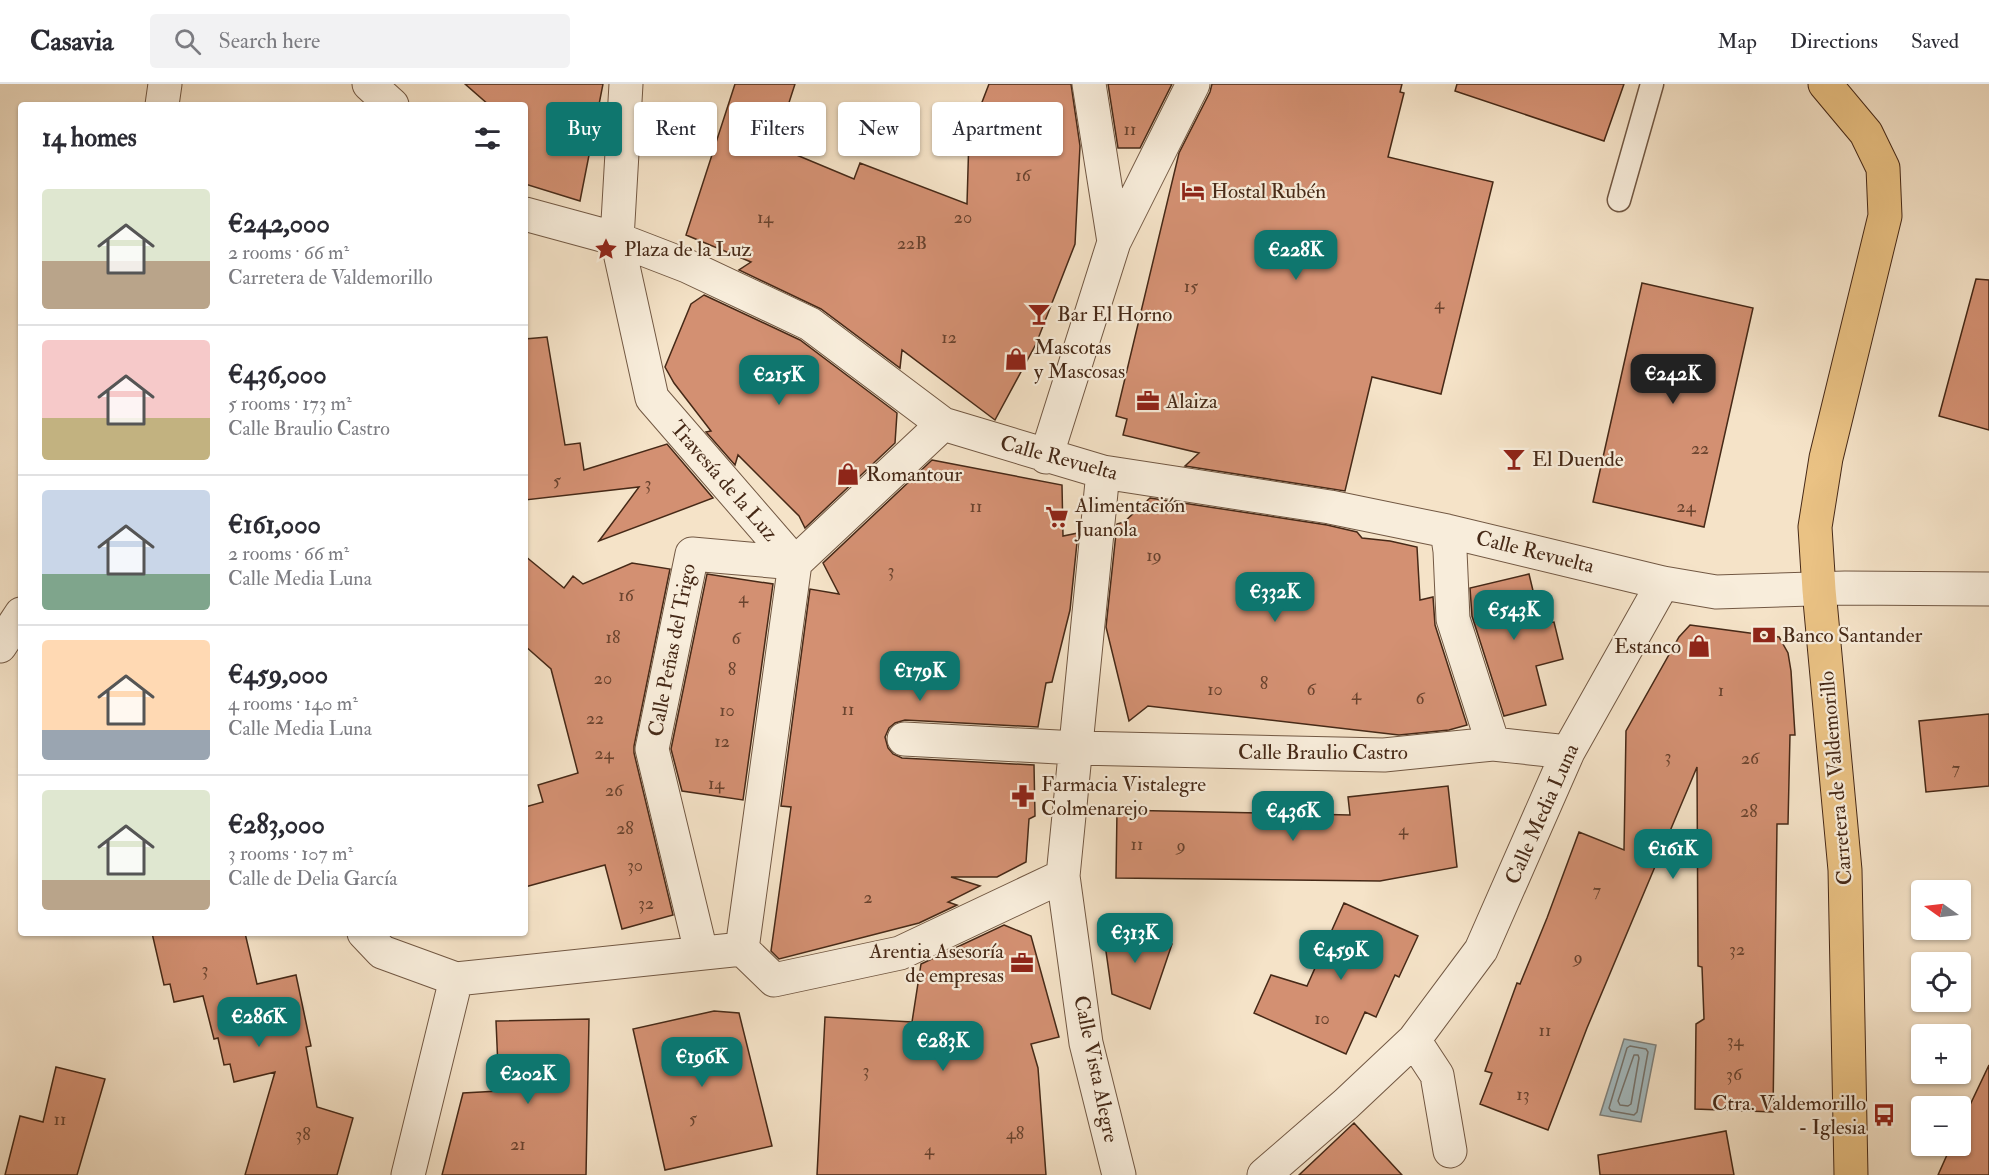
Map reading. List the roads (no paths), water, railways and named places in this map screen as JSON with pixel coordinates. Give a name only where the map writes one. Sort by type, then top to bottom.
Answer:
[{"type":"main road","name":"Carretera de Valdemorillo","points":[[1825,84],[1866,133],[1883,168],[1885,216],[1826,458],[1815,527],[1845,870],[1851,1175]]},
{"type":"street","points":[[162,102],[165,84]]},
{"type":"street","points":[[369,84],[389,102]]},
{"type":"street","points":[[617,239],[626,84]]},
{"type":"street","points":[[1089,84],[1114,242]]},
{"type":"street","points":[[1046,457],[1114,242],[1193,84]]},
{"type":"street","name":"Calle Revuelta","points":[[528,215],[617,239],[687,266],[810,324],[943,424],[1046,457],[1103,472],[1330,507],[1447,531],[1663,583],[1716,592],[1845,588],[1989,589]]},
{"type":"street","name":"Travesía de la Luz","points":[[617,239],[652,398],[795,563]]},
{"type":"street","points":[[742,949],[795,563],[943,424]]},
{"type":"street","name":"Calle Vista Alegre","points":[[1103,472],[1063,876],[1086,1043],[1119,1175]]},
{"type":"street","points":[[1447,531],[1453,619],[1493,744]]},
{"type":"street","name":"Calle Peñas del Trigo","points":[[701,952],[652,749],[692,554],[795,563]]},
{"type":"street","name":"Calle Media Luna","points":[[1264,1175],[1346,1104],[1414,1040],[1481,950],[1568,752],[1663,583]]},
{"type":"street","points":[[0,644],[18,618]]},
{"type":"street","points":[[904,739],[1077,748]]},
{"type":"street","name":"Calle Braulio Castro","points":[[1077,748],[1384,755],[1493,744],[1568,752]]},
{"type":"street","points":[[367,936],[382,952],[456,980],[742,949],[774,980],[900,953],[1063,876]]},
{"type":"street","points":[[408,1175],[456,980]]},
{"type":"street","points":[[1414,1040],[1437,1075],[1450,1151]]},
{"type":"lane","points":[[1619,200],[1652,84]]},
{"type":"water","points":[[1624,1039],[1656,1045],[1641,1122],[1600,1115]]},
{"type":"place","name":"Hostal Rubén","points":[[1193,191]]},
{"type":"place","name":"Plaza de la Luz","points":[[606,249]]},
{"type":"place","name":"Bar El Horno","points":[[1039,314]]},
{"type":"place","name":"Mascotas y Mascosas","points":[[1016,359]]},
{"type":"place","name":"Alaiza","points":[[1148,401]]},
{"type":"place","name":"El Duende","points":[[1514,459]]},
{"type":"place","name":"Romantour","points":[[848,474]]},
{"type":"place","name":"Alimentación Juanola","points":[[1057,517]]},
{"type":"place","name":"Banco Santander","points":[[1764,635]]},
{"type":"place","name":"Estanco","points":[[1699,646]]},
{"type":"place","name":"Farmacia Vistalegre Colmenarejo","points":[[1023,796]]},
{"type":"place","name":"Arentia Asesoría de empresas","points":[[1022,963]]},
{"type":"place","name":"Ctra. Valdemorillo - Iglesia","points":[[1884,1115]]}]
